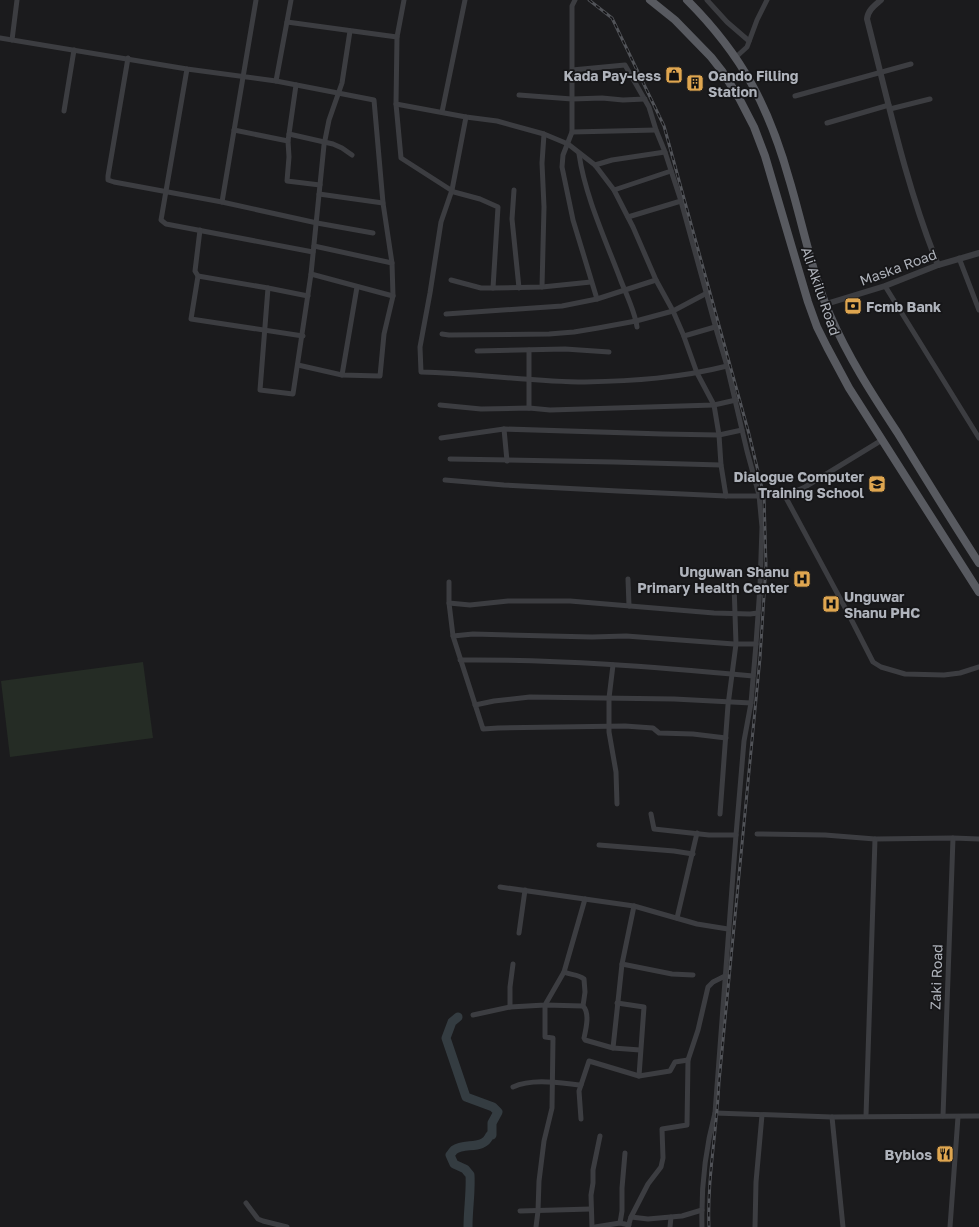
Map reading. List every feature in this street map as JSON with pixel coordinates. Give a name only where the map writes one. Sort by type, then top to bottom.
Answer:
[{"type":"main road","name":"Ali Akilu Road","points":[[650,0],[675,20],[711,57],[742,104],[754,127],[765,156],[808,302],[817,327],[849,388],[979,592]]},
{"type":"main road","name":"Ali Akilu Road","points":[[687,0],[708,22],[736,57],[750,79],[772,126],[781,152],[813,267],[826,304],[845,348],[866,384],[979,563]]},
{"type":"street","points":[[12,40],[17,0]]},
{"type":"street","points":[[222,202],[256,0]]},
{"type":"street","points":[[276,81],[291,0]]},
{"type":"street","points":[[404,0],[397,37],[396,104],[401,158],[454,192],[480,199],[499,208],[493,288]]},
{"type":"street","points":[[442,112],[465,0]]},
{"type":"street","points":[[575,0],[572,6],[572,132],[563,155],[562,167],[573,220],[597,299]]},
{"type":"street","points":[[707,0],[727,22],[749,41]]},
{"type":"street","points":[[736,57],[742,52],[749,41],[767,0]]},
{"type":"street","points":[[881,0],[872,8],[867,19],[889,107],[924,230],[938,265]]},
{"type":"street","points":[[287,22],[397,37]]},
{"type":"street","points":[[268,288],[260,390],[293,394],[312,274],[324,142],[329,120],[342,83],[350,31]]},
{"type":"street","points":[[0,38],[128,58],[187,69],[276,81],[374,100],[383,203],[392,263],[393,296],[384,334],[380,376],[342,375],[298,365]]},
{"type":"street","points":[[64,111],[74,50]]},
{"type":"street","points":[[128,58],[108,180],[373,233]]},
{"type":"street","points":[[795,96],[911,64]]},
{"type":"street","points":[[572,70],[624,65],[649,107],[681,201],[727,366],[759,495],[762,527],[756,644],[751,702],[744,741],[728,929],[715,1113],[706,1158],[702,1227]]},
{"type":"street","points":[[187,69],[161,220],[166,224],[313,252]]},
{"type":"street","points":[[296,85],[288,141],[289,157],[287,181],[320,185]]},
{"type":"street","points":[[519,95],[572,99],[645,99]]},
{"type":"street","points":[[827,123],[889,107],[930,99]]},
{"type":"street","points":[[396,104],[515,125],[544,134],[568,144],[595,165],[614,190],[628,217],[656,280],[673,311],[684,336],[697,373],[714,405],[726,496]]},
{"type":"street","points":[[466,117],[452,190],[441,222],[420,347],[421,372],[586,382],[651,379],[697,373],[727,366]]},
{"type":"street","points":[[234,130],[288,141]]},
{"type":"street","points":[[572,132],[656,130]]},
{"type":"street","points":[[289,134],[333,144],[352,155]]},
{"type":"street","points":[[542,287],[544,207],[542,163],[544,134]]},
{"type":"street","points":[[595,165],[612,160],[665,152]]},
{"type":"street","points":[[579,154],[594,209],[625,290],[637,327]]},
{"type":"street","points":[[614,190],[671,170]]},
{"type":"street","points":[[514,190],[512,219],[519,288]]},
{"type":"street","points":[[320,194],[383,203]]},
{"type":"street","points":[[628,217],[681,201]]},
{"type":"street","points":[[200,230],[195,271],[198,276],[191,319],[303,336]]},
{"type":"street","points":[[314,246],[392,263]]},
{"type":"street","name":"Maska Road","points":[[826,304],[886,286],[938,265],[979,252]]},
{"type":"street","points":[[959,258],[979,310]]},
{"type":"street","points":[[312,274],[393,296]]},
{"type":"street","points":[[198,276],[308,296]]},
{"type":"street","points":[[451,280],[481,288],[542,287],[591,282]]},
{"type":"street","points":[[446,314],[562,306],[597,299],[656,280]]},
{"type":"street","points":[[886,286],[979,438]]},
{"type":"street","points":[[342,375],[357,287]]},
{"type":"street","points":[[442,334],[562,333],[586,330],[636,321],[673,311],[707,293]]},
{"type":"street","points":[[684,336],[715,327]]},
{"type":"street","points":[[478,350],[565,349],[609,352]]},
{"type":"street","points":[[529,350],[529,408]]},
{"type":"street","points":[[440,405],[493,410],[529,408],[550,410],[714,405],[736,400]]},
{"type":"street","points":[[440,438],[504,429],[719,435],[742,430]]},
{"type":"street","points":[[504,429],[507,460]]},
{"type":"street","points":[[445,480],[504,485],[726,496],[785,496],[804,487],[882,440]]},
{"type":"street","points":[[450,459],[606,461],[721,465]]},
{"type":"street","points":[[785,496],[849,615],[872,662],[881,667],[905,674],[944,675],[960,673],[979,666]]},
{"type":"street","points":[[628,579],[629,606]]},
{"type":"street","points":[[449,582],[449,603],[454,636],[474,705],[483,729],[609,726],[653,728],[659,733],[693,734],[726,738]]},
{"type":"street","points":[[720,814],[729,701],[736,644],[734,584]]},
{"type":"street","points":[[449,603],[470,605],[508,601],[570,601],[750,614],[758,613]]},
{"type":"street","points":[[454,636],[473,634],[592,637],[626,636],[736,644],[756,644]]},
{"type":"street","points":[[460,660],[500,659],[613,665],[667,668],[753,676]]},
{"type":"street","points":[[613,665],[609,698],[608,732],[616,772],[617,804]]},
{"type":"street","points":[[474,705],[530,696],[751,702]]},
{"type":"street","points":[[651,814],[654,829],[736,835]]},
{"type":"street","points":[[677,918],[697,833]]},
{"type":"street","points":[[757,834],[826,835],[875,839],[953,838],[979,840]]},
{"type":"street","name":"Zaki Road","points":[[943,1116],[953,838]]},
{"type":"street","points":[[866,1116],[875,839]]},
{"type":"street","points":[[599,845],[693,854]]},
{"type":"street","points":[[500,887],[634,906],[697,924],[728,929]]},
{"type":"street","points":[[519,933],[525,890]]},
{"type":"street","points":[[536,1227],[544,1141],[552,1108],[553,1038],[545,1037],[545,1005],[564,972],[585,899]]},
{"type":"street","points":[[613,1048],[622,964],[634,906]]},
{"type":"street","points":[[510,1007],[510,987],[513,964]]},
{"type":"street","points":[[622,964],[672,974],[693,975]]},
{"type":"street","points":[[564,972],[580,976],[584,979],[585,992],[583,1006],[586,1009],[587,1018],[585,1040],[613,1048],[640,1050]]},
{"type":"street","points":[[600,1136],[593,1170],[591,1195],[591,1209],[594,1227],[620,1223],[629,1226],[631,1217],[648,1184],[662,1167],[662,1129],[687,1125],[688,1060],[698,1030],[708,987],[713,982],[725,976]]},
{"type":"street","points":[[617,1003],[644,1007],[638,1076]]},
{"type":"street","points":[[473,1015],[510,1007],[545,1005],[583,1006]]},
{"type":"street","points":[[581,1119],[579,1091],[589,1061],[638,1076],[670,1071],[675,1062],[688,1060]]},
{"type":"street","points":[[513,1087],[527,1083],[553,1082],[581,1085]]},
{"type":"street","points":[[715,1113],[832,1117],[979,1116]]},
{"type":"street","points":[[755,1227],[756,1182],[762,1115]]},
{"type":"street","points":[[950,1227],[958,1116]]},
{"type":"street","points":[[832,1117],[843,1227]]},
{"type":"street","points":[[620,1223],[625,1153]]},
{"type":"street","points":[[246,1203],[258,1219],[263,1222],[287,1227]]},
{"type":"street","points":[[520,1211],[591,1209]]},
{"type":"street","points":[[631,1217],[648,1219],[685,1216],[702,1210]]},
{"type":"street","points":[[670,1227],[671,1217]]},
{"type":"shaded area","points":[[143,662],[153,738],[10,757],[1,681]]},
{"type":"waterway","points":[[458,1017],[452,1022],[446,1038],[466,1097],[493,1107],[498,1112],[492,1123],[492,1135],[490,1135],[487,1140],[478,1145],[458,1148],[450,1155],[454,1164],[465,1169],[470,1175],[468,1227]]},
{"type":"railway","points":[[589,0],[612,18],[664,126],[749,434],[764,496],[766,565],[760,658],[709,1190],[709,1227]]},
{"type":"place","name":"Kada Pay-less","points":[[674,75]]},
{"type":"place","name":"Oando Filling Station","points":[[695,83]]},
{"type":"place","name":"Fcmb Bank","points":[[853,306]]},
{"type":"place","name":"Dialogue Computer Training School","points":[[877,484]]},
{"type":"place","name":"Unguwan Shanu Primary Health Center","points":[[802,579]]},
{"type":"place","name":"Unguwar Shanu PHC","points":[[831,604]]},
{"type":"place","name":"Byblos","points":[[945,1154]]}]
